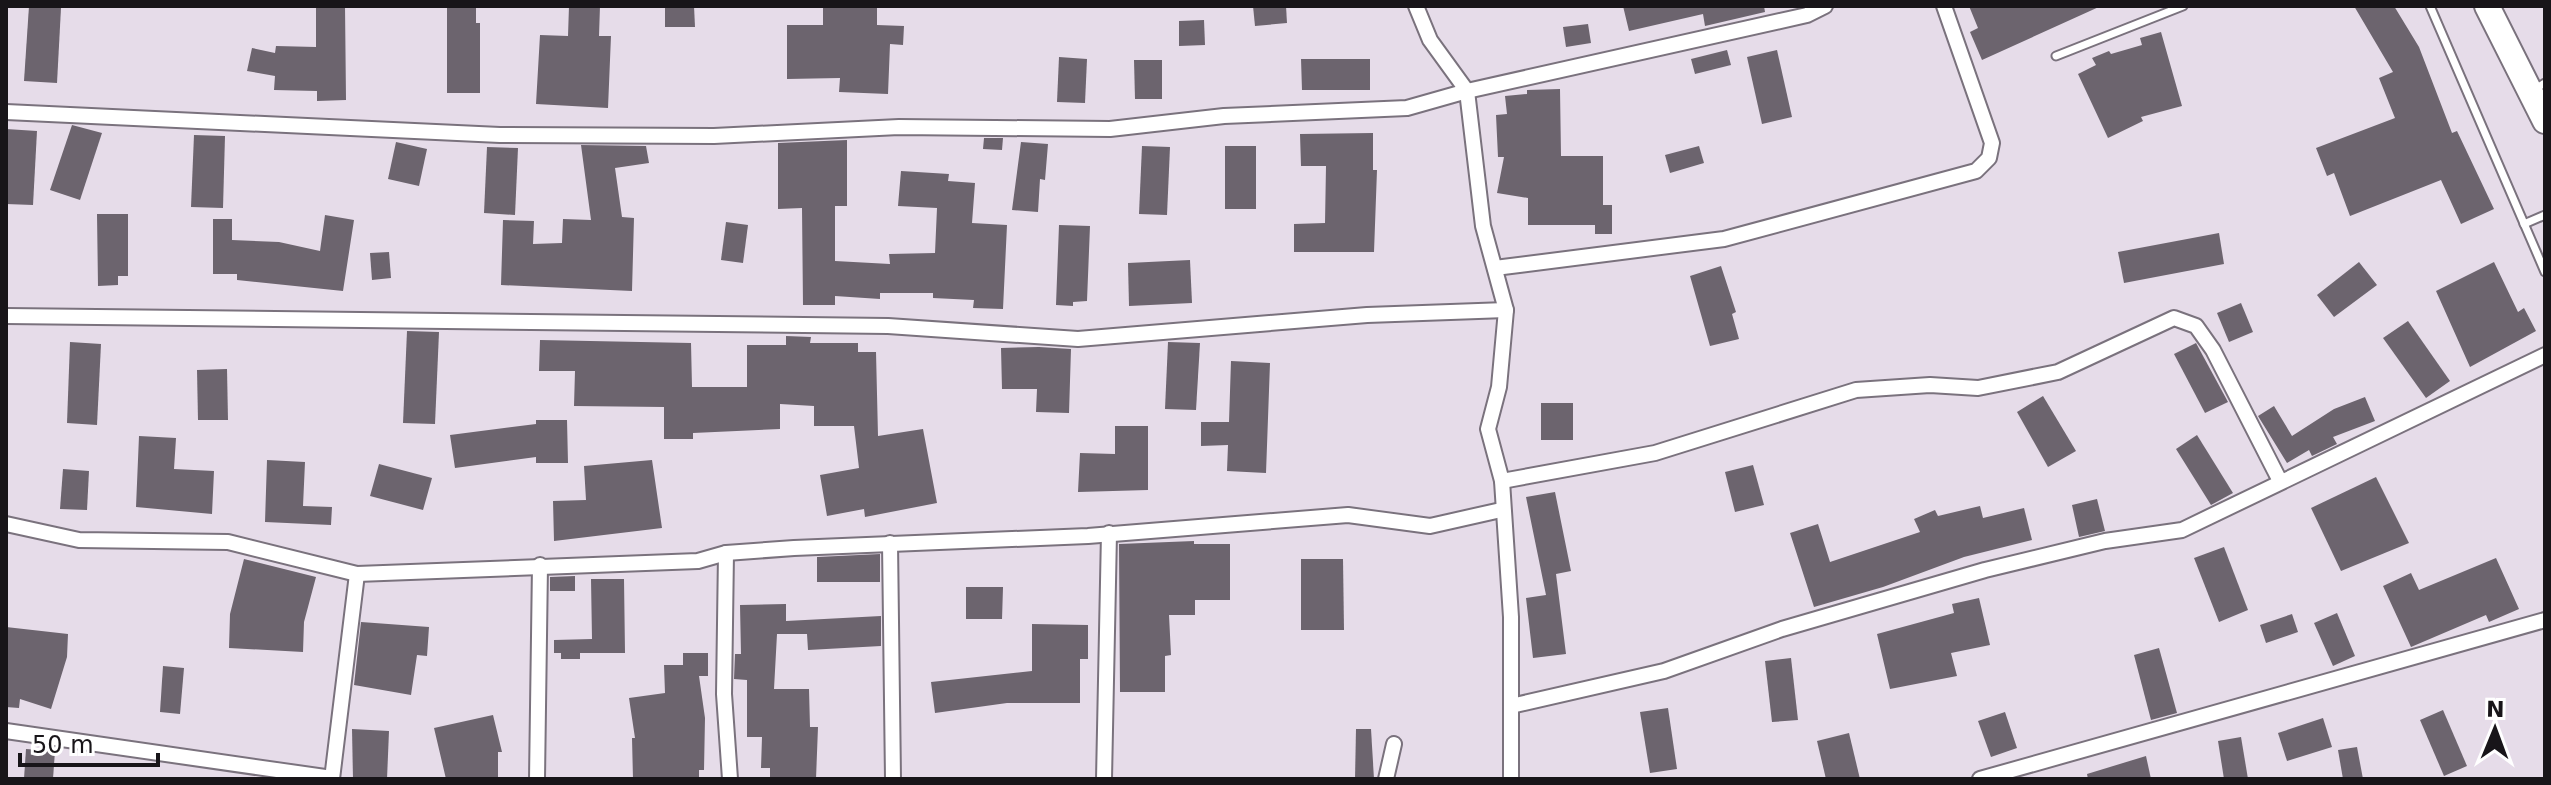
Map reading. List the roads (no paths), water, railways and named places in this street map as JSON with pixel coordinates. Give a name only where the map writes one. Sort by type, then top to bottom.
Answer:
[{"type":"highway","points":[[2487,6],[2538,87],[2545,121]]},
{"type":"street","points":[[1416,6],[1430,40],[1467,91],[1483,226],[1506,310],[1499,387],[1488,429],[1502,481],[1501,510],[1511,617],[1511,779]]},
{"type":"street","points":[[6,112],[500,135],[714,136],[899,127],[1110,129],[1224,116],[1407,108],[1467,91],[1807,15],[1825,6]]},
{"type":"street","points":[[1495,268],[1724,239],[1976,171],[1989,158],[1992,143],[1944,6]]},
{"type":"street","points":[[6,316],[872,325],[1078,339],[1352,316],[1506,310]]},
{"type":"street","points":[[1502,481],[1655,453],[1856,390],[1930,385],[1978,388],[2058,372],[2174,318],[2196,326],[2213,350],[2280,481]]},
{"type":"street","points":[[1511,706],[1664,671],[1782,629],[1985,570],[2105,541],[2182,530],[2545,355]]},
{"type":"street","points":[[6,524],[79,540],[228,542],[357,574],[698,561],[726,553],[1109,533],[1348,515],[1430,526],[1501,510]]},
{"type":"street","points":[[1104,779],[1109,533]]},
{"type":"street","points":[[890,543],[893,779]]},
{"type":"street","points":[[726,553],[724,694],[730,779]]},
{"type":"street","points":[[537,779],[540,565]]},
{"type":"street","points":[[6,731],[332,778],[357,574]]},
{"type":"street","points":[[1980,779],[2545,620]]},
{"type":"street","points":[[1386,779],[1394,744]]},
{"type":"lane","points":[[2056,56],[2183,6]]},
{"type":"lane","points":[[2430,6],[2545,272]]},
{"type":"lane","points":[[2524,224],[2545,215]]}]
